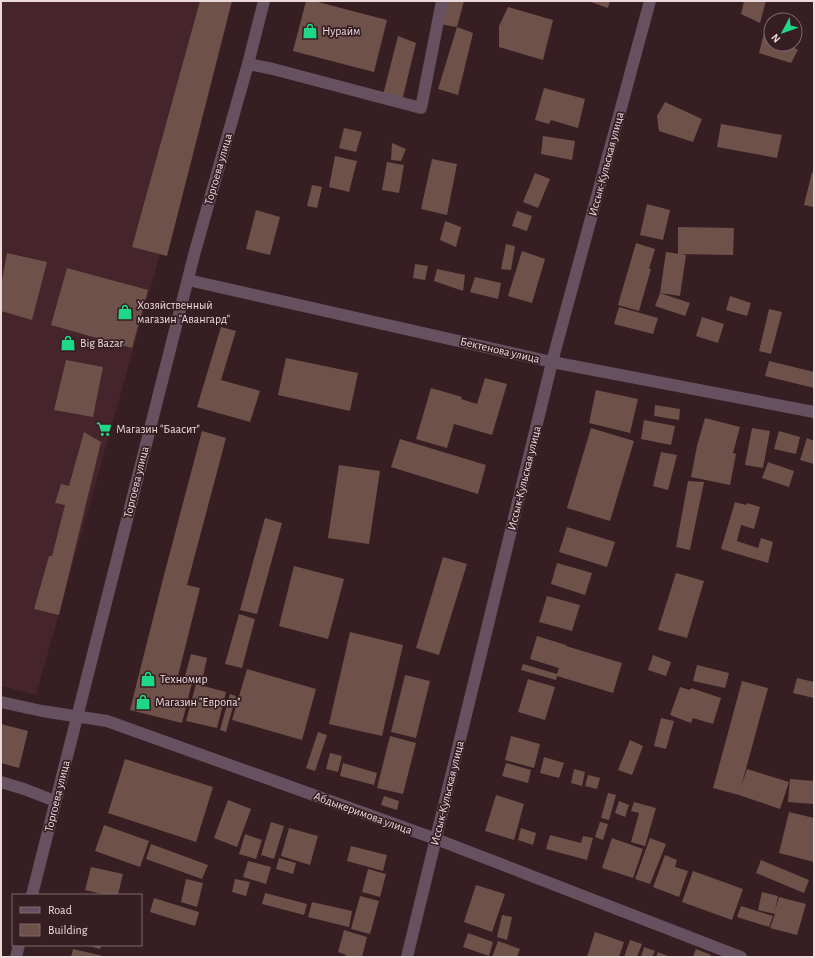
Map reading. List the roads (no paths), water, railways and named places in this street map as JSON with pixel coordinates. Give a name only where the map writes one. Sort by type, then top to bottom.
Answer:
[{"type":"street","name":"Торгоева улица","points":[[32,894],[188,280],[264,1]]},
{"type":"street","points":[[248,64],[273,69],[421,108],[442,1]]},
{"type":"street","name":"Иссык-Кульская улица","points":[[407,957],[552,362],[650,1]]},
{"type":"street","name":"Бектенова улица","points":[[188,280],[552,362],[814,412]]},
{"type":"street","name":"Абдыкеримова улица","points":[[1,702],[42,711],[107,721],[436,839],[742,957]]},
{"type":"street","points":[[1,782],[56,801]]},
{"type":"street","points":[[16,957],[19,946]]},
{"type":"place","name":"Нурайм","points":[[310,31]]},
{"type":"place","name":"Хозяйственный магазин \"Авангард\"","points":[[125,312]]},
{"type":"place","name":"Big Bazar","points":[[68,343]]},
{"type":"place","name":"Магазин \"Баасит\"","points":[[104,429]]},
{"type":"place","name":"Техномир","points":[[148,679]]},
{"type":"place","name":"Магазин \"Европа\"","points":[[143,702]]}]
